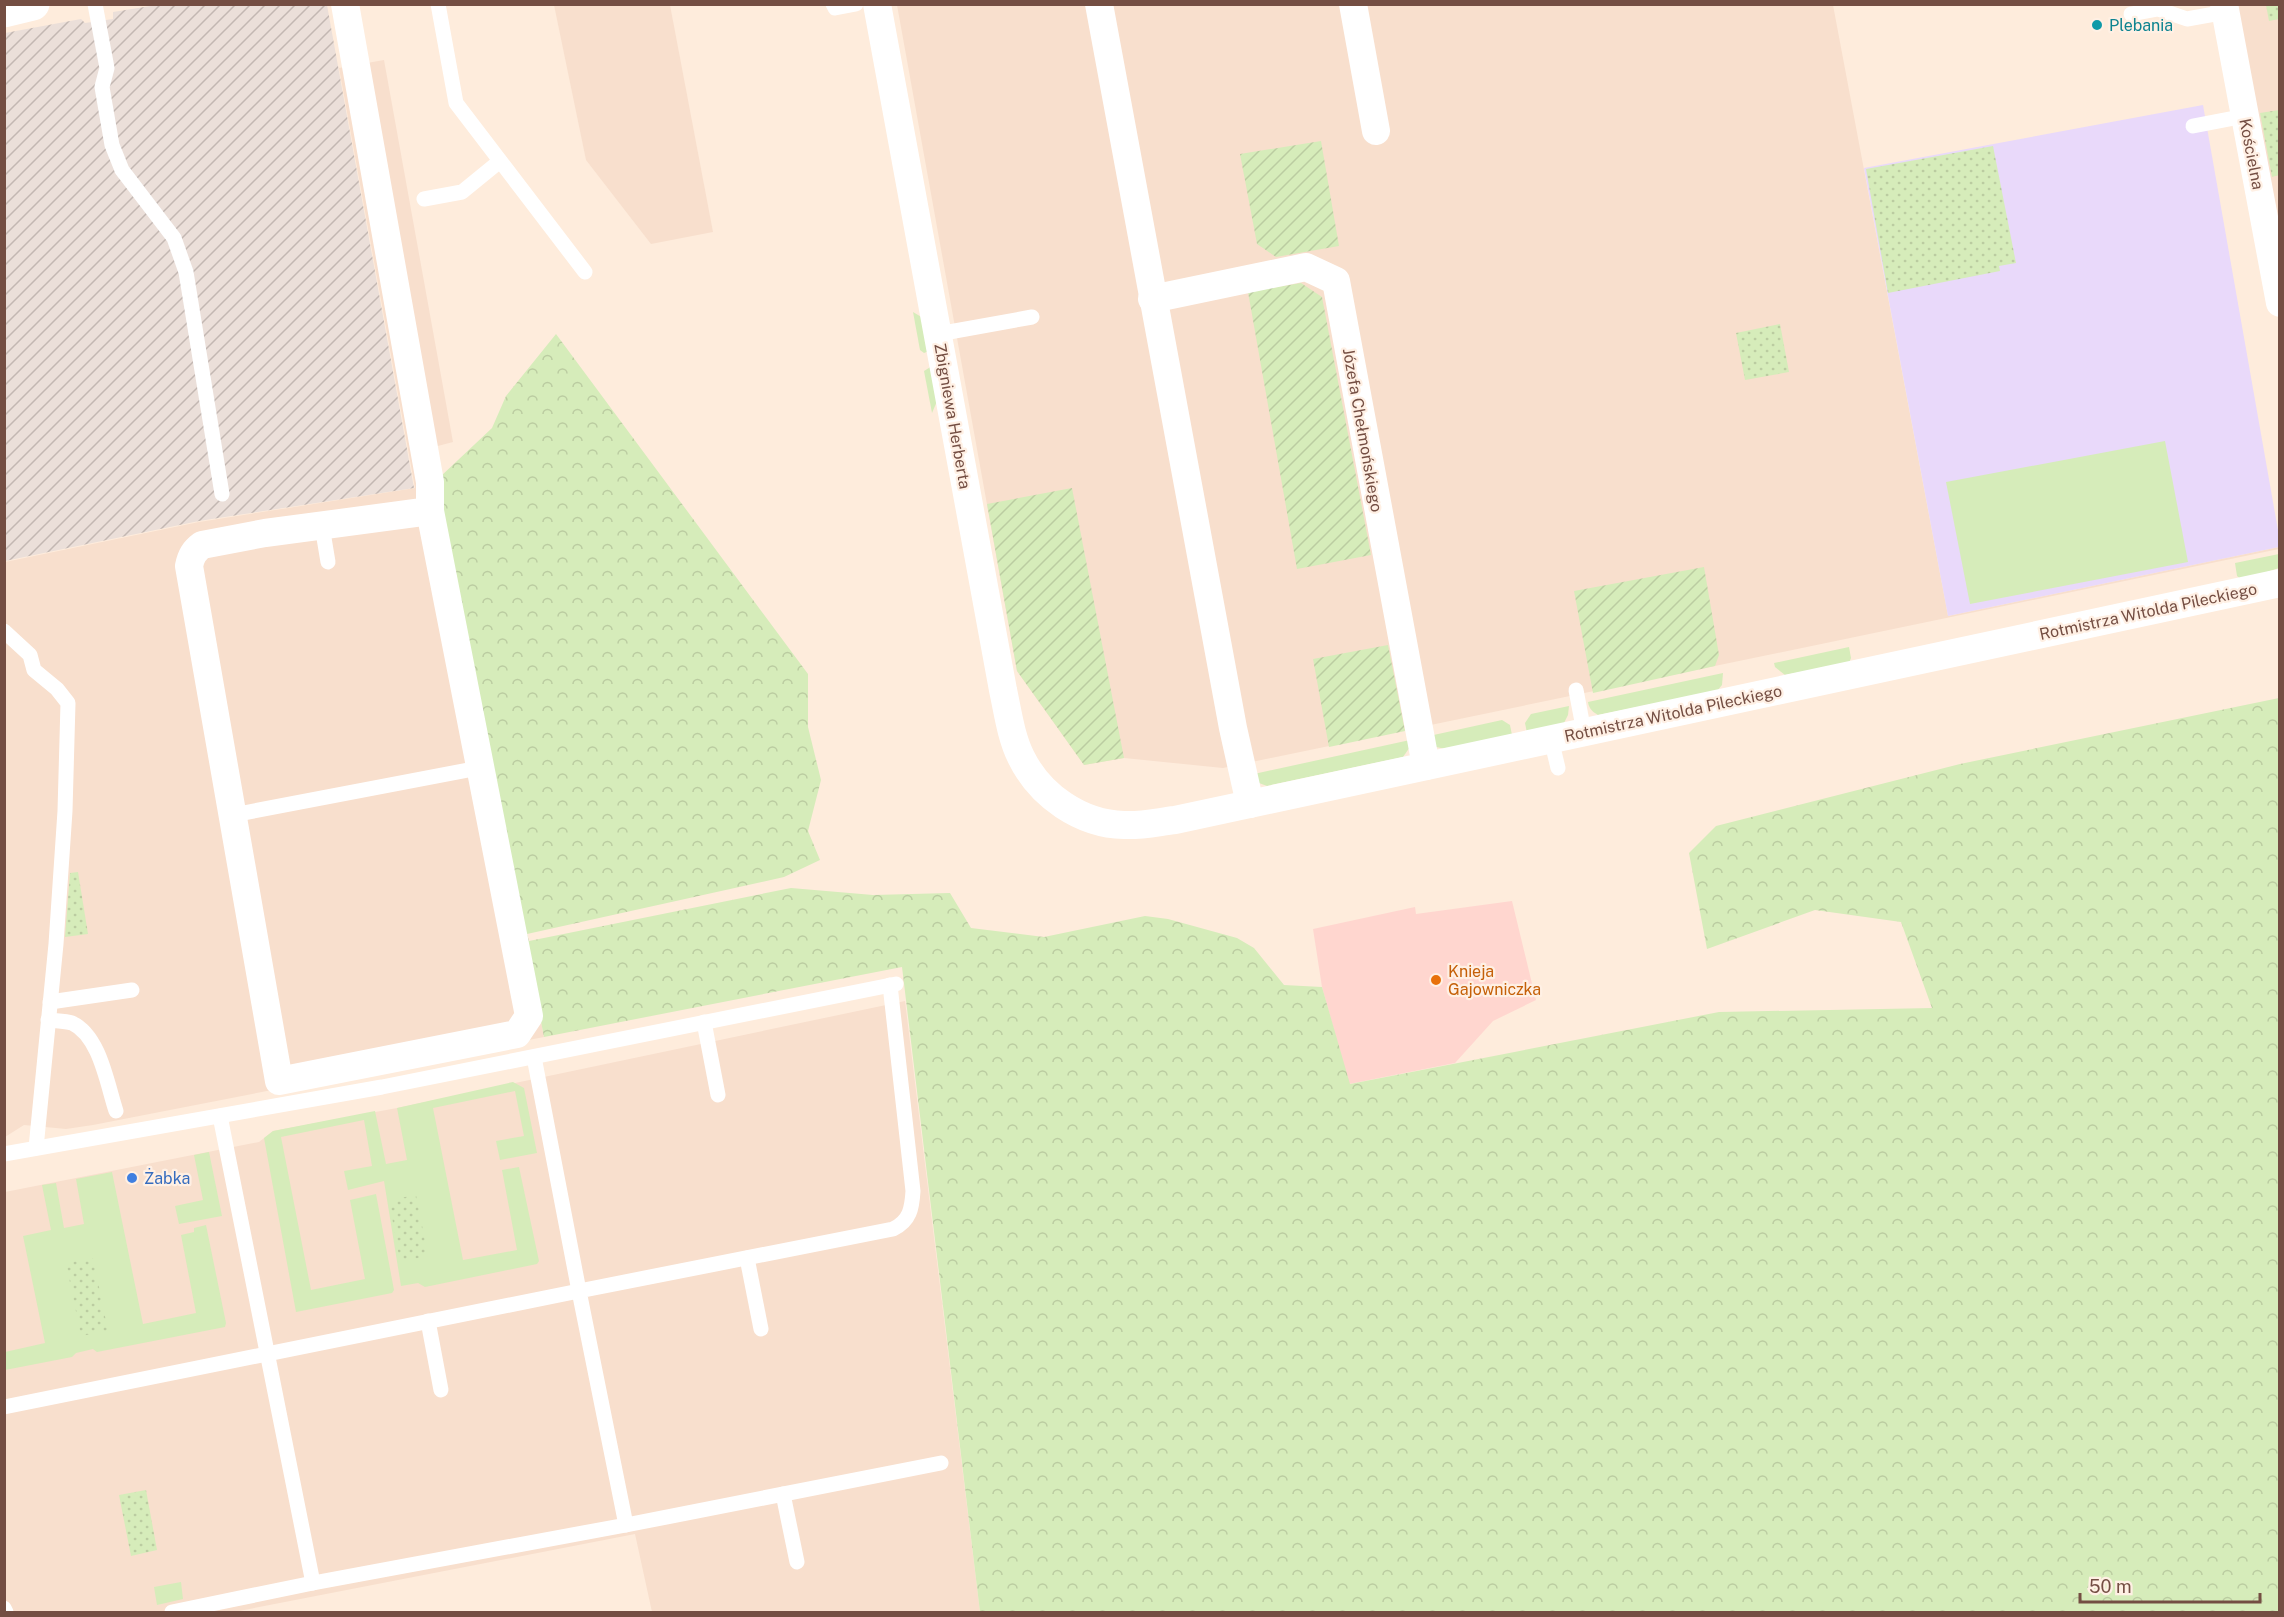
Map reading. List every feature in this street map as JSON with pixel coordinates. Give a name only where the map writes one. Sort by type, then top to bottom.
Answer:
[{"type":"street","points":[[4,11],[33,4]]},
{"type":"street","points":[[345,4],[429,482],[430,511],[529,1016],[517,1034],[279,1081],[190,573],[190,558],[202,545],[322,525],[430,511]]},
{"type":"street","name":"Zbigniewa Herberta","points":[[877,4],[1014,741],[1021,758],[1035,780],[1067,808]]},
{"type":"street","points":[[1099,4],[1152,299],[1233,728],[1250,804]]},
{"type":"street","points":[[1353,4],[1376,131]]},
{"type":"street","name":"Kościelna","points":[[2225,8],[2280,303]]},
{"type":"street","name":"Józefa Chełmońskiego","points":[[1152,299],[1306,267],[1336,281],[1426,766]]},
{"type":"street","name":"Rotmistrza Witolda Pileckiego","points":[[1067,808],[1095,821],[1125,825],[1175,820],[2280,583]]},
{"type":"lane","points":[[95,4],[107,68],[102,87],[112,145],[122,170],[174,238],[186,272],[222,494]]},
{"type":"lane","points":[[438,4],[456,103],[585,272]]},
{"type":"lane","points":[[833,4],[835,8],[856,4]]},
{"type":"lane","points":[[2131,14],[2158,9],[2187,18],[2225,8]]},
{"type":"lane","points":[[2193,126],[2245,116]]},
{"type":"lane","points":[[424,200],[462,192],[500,161]]},
{"type":"lane","points":[[938,334],[1032,317]]},
{"type":"lane","points":[[322,525],[328,562]]},
{"type":"lane","points":[[4,631],[30,655],[34,670],[57,689],[68,703],[65,811],[36,1148]]},
{"type":"lane","points":[[1576,690],[1584,732]]},
{"type":"lane","points":[[1551,739],[1558,768]]},
{"type":"lane","points":[[233,815],[479,768]]},
{"type":"lane","points":[[4,1154],[382,1087],[893,984],[913,1191],[910,1213],[902,1224],[893,1229],[4,1407]]},
{"type":"lane","points":[[50,1002],[132,990]]},
{"type":"lane","points":[[48,1020],[71,1023],[89,1036],[97,1051],[116,1111]]},
{"type":"lane","points":[[704,1022],[718,1095]]},
{"type":"lane","points":[[534,1057],[626,1525]]},
{"type":"lane","points":[[220,1116],[313,1583]]},
{"type":"lane","points":[[747,1258],[761,1329]]},
{"type":"lane","points":[[428,1321],[441,1390]]},
{"type":"lane","points":[[172,1612],[313,1583],[941,1464]]},
{"type":"lane","points":[[783,1494],[797,1562]]},
{"type":"lane","points":[[4,1608],[6,1612]]},
{"type":"shaded area","points":[[157,5],[327,5],[414,488],[199,521],[5,561],[5,33],[81,19],[85,23],[113,19],[113,12]]},
{"type":"shaded area","points":[[554,5],[670,5],[713,232],[651,244],[586,160]]},
{"type":"shaded area","points":[[897,5],[1833,5],[1948,616],[2279,547],[2279,549],[1223,768],[1124,758],[1084,765],[1017,671]]},
{"type":"shaded area","points":[[2226,5],[2279,5],[2279,288]]},
{"type":"shaded area","points":[[384,60],[453,442],[434,447],[439,504],[544,1037],[93,1125],[66,1129],[24,1125],[5,1137],[5,562],[199,522],[415,488],[339,68]]},
{"type":"shaded area","points":[[2203,105],[2279,536],[2279,547],[1948,616],[1864,168]]},
{"type":"shaded area","points":[[1512,901],[1536,1000],[1493,1021],[1455,1063],[1349,1084],[1322,987],[1313,929],[1415,907],[1416,914]]},
{"type":"shaded area","points":[[905,1001],[980,1612],[652,1612],[635,1534],[234,1612],[5,1612],[5,1192],[259,1142],[273,1131],[397,1108]]},
{"type":"green space","points":[[2266,5],[2279,5],[2279,19],[2269,21]]},
{"type":"green space","points":[[2279,110],[2279,175],[2272,177],[2260,113]]},
{"type":"green space","points":[[1321,141],[1339,246],[1276,257],[1257,244],[1240,154]]},
{"type":"green space","points":[[1993,146],[2016,263],[1999,266],[2000,271],[1888,293],[1866,169]]},
{"type":"green space","points":[[1301,283],[1322,297],[1371,555],[1297,569],[1248,292]]},
{"type":"green space","points":[[913,312],[923,318],[929,351],[924,353],[920,350]]},
{"type":"green space","points":[[1780,324],[1789,372],[1745,380],[1736,333]]},
{"type":"green space","points":[[556,334],[808,674],[808,727],[821,780],[808,831],[820,860],[784,877],[527,934],[529,941],[791,888],[873,895],[950,893],[971,928],[1044,937],[1145,916],[1168,919],[1237,938],[1254,948],[1284,985],[1322,987],[1350,1084],[1719,1012],[1932,1008],[1901,922],[1815,910],[1707,949],[1689,853],[1716,826],[1960,764],[2279,698],[2279,1612],[980,1612],[902,967],[544,1037],[439,504],[440,477],[492,428],[506,396]]},
{"type":"green space","points":[[932,366],[938,399],[932,413],[924,371]]},
{"type":"green space","points":[[2165,441],[2188,562],[1970,604],[1946,482]]},
{"type":"green space","points":[[1072,488],[1124,758],[1084,765],[1017,671],[987,504]]},
{"type":"green space","points":[[2279,554],[2279,568],[2242,580],[2237,576],[2235,563]]},
{"type":"green space","points":[[1704,567],[1719,655],[1715,666],[1593,693],[1574,591]]},
{"type":"green space","points":[[1388,645],[1405,731],[1329,747],[1313,659]]},
{"type":"green space","points":[[1849,647],[1851,658],[1849,663],[1785,675],[1775,667],[1774,663]]},
{"type":"green space","points":[[1723,673],[1722,685],[1717,691],[1598,715],[1588,702]]},
{"type":"green space","points":[[1569,706],[1564,723],[1527,733],[1525,723],[1531,714]]},
{"type":"green space","points":[[1502,720],[1510,725],[1512,735],[1446,749],[1436,747],[1429,736]]},
{"type":"green space","points":[[1410,740],[1410,747],[1403,757],[1267,786],[1259,783],[1254,774]]},
{"type":"green space","points":[[78,872],[88,934],[65,937],[70,873]]},
{"type":"green space","points":[[513,1082],[524,1088],[537,1153],[500,1160],[496,1141],[524,1136],[515,1091],[433,1108],[463,1260],[517,1250],[502,1170],[519,1167],[539,1261],[537,1264],[425,1287],[418,1283],[401,1286],[384,1181],[348,1190],[344,1171],[372,1166],[364,1120],[281,1137],[311,1290],[365,1279],[350,1200],[376,1194],[394,1290],[392,1293],[296,1312],[264,1138],[273,1131],[375,1111],[386,1164],[407,1160],[397,1108]]},
{"type":"green space","points":[[209,1152],[222,1216],[179,1224],[175,1206],[203,1200],[194,1155]]},
{"type":"green space","points":[[112,1172],[143,1324],[196,1313],[181,1235],[194,1232],[194,1228],[206,1225],[225,1327],[97,1352],[93,1349],[76,1353],[72,1357],[5,1370],[5,1352],[45,1343],[23,1236],[51,1230],[42,1185],[56,1183],[64,1228],[84,1224],[76,1179]]},
{"type":"green space","points":[[416,1195],[428,1256],[400,1262],[389,1200]]},
{"type":"green space","points":[[93,1258],[108,1331],[81,1336],[66,1263]]},
{"type":"green space","points":[[146,1490],[157,1550],[131,1556],[119,1495]]},
{"type":"green space","points":[[181,1582],[183,1599],[157,1605],[154,1587]]},
{"type":"place","name":"Plebania","points":[[2097,25]]},
{"type":"place","name":"Knieja Gajowniczka","points":[[1436,980]]},
{"type":"place","name":"Żabka","points":[[132,1178]]}]
